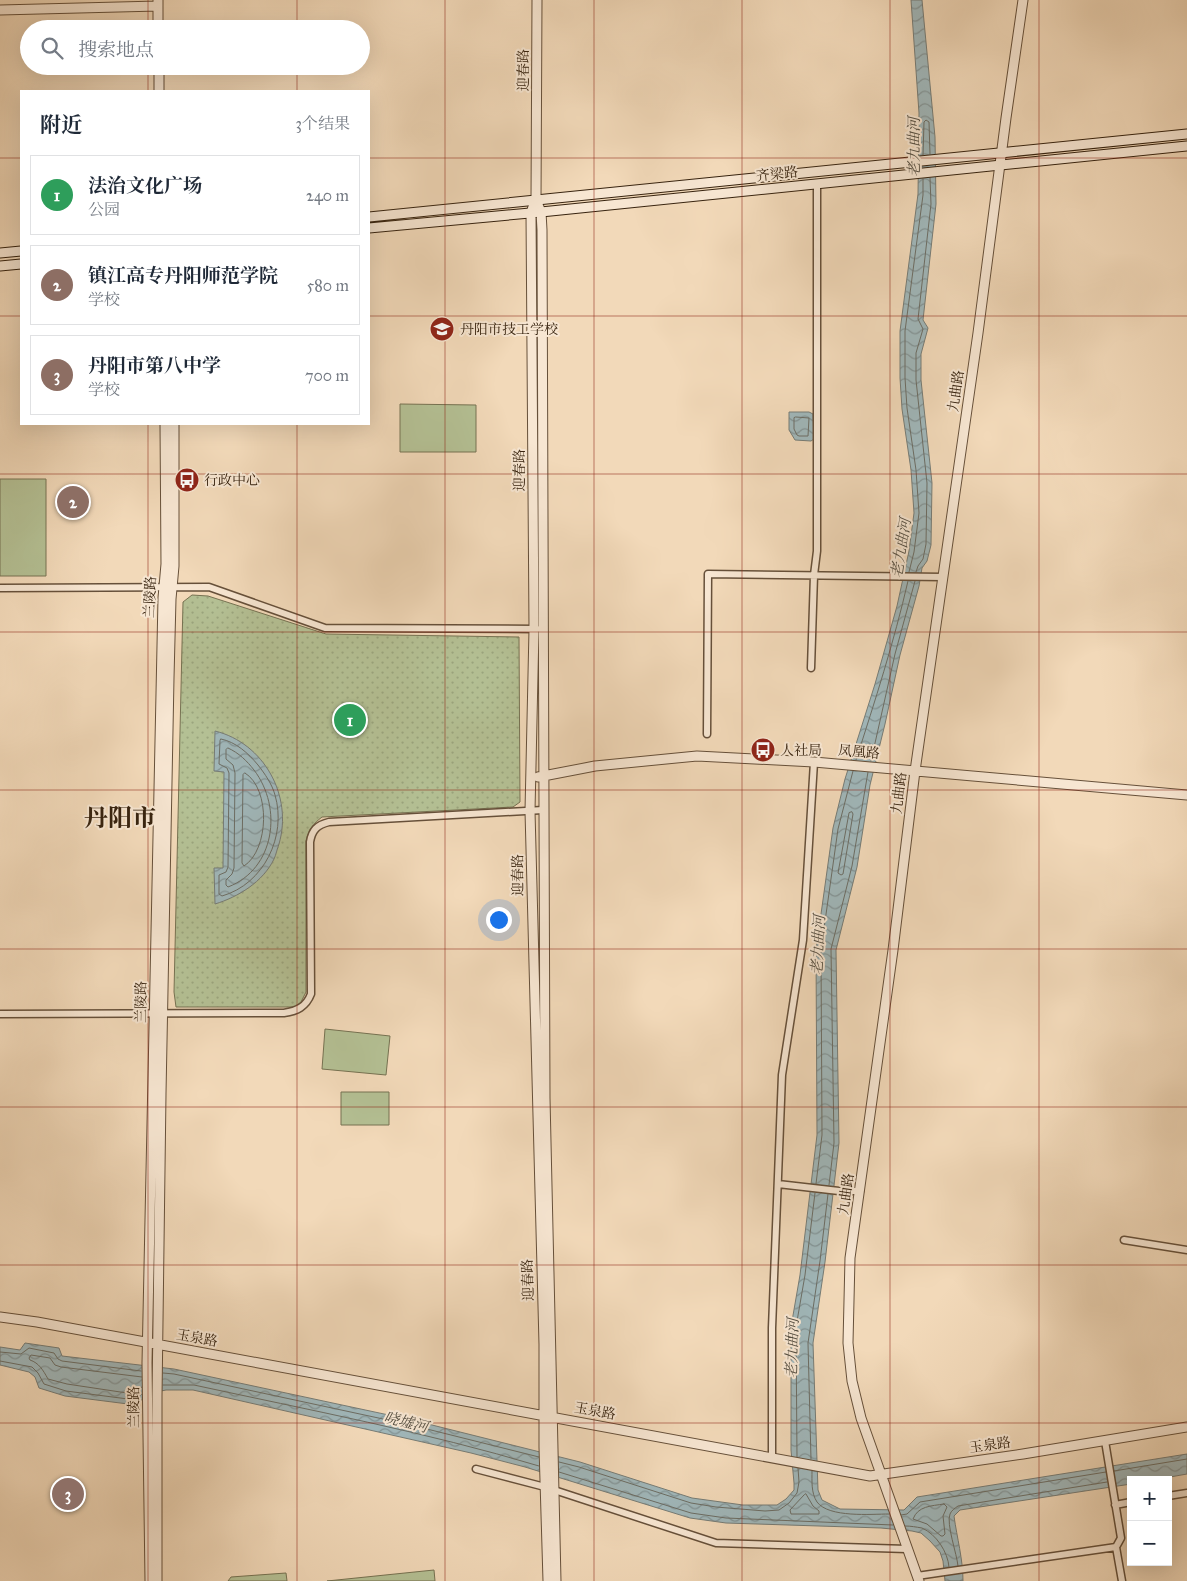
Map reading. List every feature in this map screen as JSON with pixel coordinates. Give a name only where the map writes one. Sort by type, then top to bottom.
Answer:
[{"type":"street","name":"迎春路","points":[[537,0],[536,200],[531,213],[534,629],[530,811],[544,1344],[548,1416]]},
{"type":"street","name":"九曲路","points":[[918,1579],[861,1418],[852,1381],[848,1343],[850,1258],[893,950],[915,771],[978,333],[1023,0]]},
{"type":"street","points":[[0,10],[158,3],[158,20]]},
{"type":"street","points":[[159,75],[159,90]]},
{"type":"street","name":"齐梁路","points":[[370,217],[1187,134]]},
{"type":"street","name":"齐梁路","points":[[370,228],[1187,146]]},
{"type":"street","points":[[744,179],[745,191]]},
{"type":"street","points":[[811,668],[814,576],[817,551],[817,184]]},
{"type":"street","name":"迎春路","points":[[536,200],[541,212],[542,240],[543,810],[549,1484],[548,1581]]},
{"type":"street","points":[[0,253],[20,251]]},
{"type":"street","points":[[0,266],[20,264]]},
{"type":"street","name":"兰陵路","points":[[158,1581],[153,1398],[147,1363],[169,678],[166,556],[166,425]]},
{"type":"street","name":"兰陵路","points":[[168,587],[174,538],[174,425]]},
{"type":"street","points":[[706,734],[708,574],[943,577]]},
{"type":"street","points":[[0,588],[209,587],[326,628],[544,629]]},
{"type":"street","name":"凤凰路","points":[[530,778],[595,766],[697,756],[814,762],[1187,794]]},
{"type":"street","points":[[772,1458],[772,1328],[782,1075],[803,940],[814,762]]},
{"type":"street","points":[[0,1014],[284,1013],[294,1011],[303,1007],[311,994],[310,842],[312,833],[322,823],[543,810]]},
{"type":"street","name":"兰陵路","points":[[150,1581],[153,1398],[158,1362],[159,1014]]},
{"type":"street","points":[[778,1184],[839,1191],[860,1191]]},
{"type":"street","points":[[1124,1240],[1187,1250]]},
{"type":"street","name":"玉泉路","points":[[0,1317],[37,1322],[870,1476],[1187,1427]]},
{"type":"street","points":[[1105,1441],[1121,1538],[1116,1547],[1122,1581]]},
{"type":"street","points":[[476,1469],[549,1484],[716,1543],[907,1549]]},
{"type":"street","name":"迎春路","points":[[549,1484],[556,1581]]},
{"type":"street","points":[[1172,1495],[1187,1492]]},
{"type":"street","points":[[1116,1505],[1127,1503]]},
{"type":"street","points":[[918,1579],[938,1574],[1116,1547]]},
{"type":"green space","points":[[400,404],[476,405],[476,452],[400,452]]},
{"type":"green space","points":[[0,479],[46,479],[46,576],[0,576]]},
{"type":"green space","points":[[192,595],[208,596],[326,634],[519,637],[520,802],[513,807],[322,817],[316,822],[310,830],[306,841],[306,992],[301,1002],[295,1007],[176,1007],[174,992],[183,602]]},
{"type":"green space","points":[[325,1029],[390,1036],[386,1075],[322,1069]]},
{"type":"green space","points":[[341,1092],[389,1092],[389,1125],[341,1125]]},
{"type":"green space","points":[[434,1570],[435,1581],[327,1581]]},
{"type":"green space","points":[[286,1573],[287,1581],[228,1581],[231,1577]]},
{"type":"water","points":[[911,0],[922,0],[935,137],[936,204],[923,320],[928,328],[921,354],[921,380],[932,483],[931,545],[927,561],[922,568],[919,586],[900,655],[870,785],[857,867],[836,950],[839,1143],[813,1343],[818,1490],[822,1500],[840,1509],[904,1510],[917,1497],[1187,1454],[1187,1474],[1172,1477],[1127,1476],[1127,1485],[960,1510],[954,1516],[963,1581],[945,1581],[940,1552],[921,1533],[881,1528],[726,1523],[690,1518],[525,1467],[471,1453],[193,1390],[156,1392],[134,1404],[65,1396],[39,1388],[35,1377],[29,1372],[0,1365],[0,1347],[20,1350],[25,1343],[59,1348],[62,1356],[174,1369],[412,1420],[580,1462],[692,1498],[743,1505],[777,1505],[794,1490],[791,1450],[791,1327],[800,1275],[817,1135],[816,950],[833,828],[845,779],[897,606],[909,551],[914,513],[911,470],[902,409],[900,331],[918,194],[919,113]]},
{"type":"water","points":[[789,412],[809,412],[813,414],[814,439],[811,441],[795,440],[789,430]]},
{"type":"water","points":[[215,731],[232,737],[248,747],[271,774],[278,790],[282,808],[282,826],[275,857],[257,882],[241,893],[215,904],[214,868],[223,868],[224,772],[214,771]]},
{"type":"place","name":"丹阳市技工学校","points":[[442,329]]},
{"type":"place","name":"行政中心","points":[[187,480]]},
{"type":"place","name":"镇江高专丹阳师范学院","points":[[73,502]]},
{"type":"place","name":"法治文化广场","points":[[350,720]]},
{"type":"place","name":"人社局","points":[[763,750]]},
{"type":"place","name":"丹阳市第八中学","points":[[68,1494]]},
{"type":"district","name":"丹阳市","points":[[120,818]]},
{"type":"water label","name":"老九曲河","points":[[914,147]]},
{"type":"water label","name":"老九曲河","points":[[901,548]]},
{"type":"water label","name":"老九曲河","points":[[818,945]]},
{"type":"water label","name":"老九曲河","points":[[792,1348]]},
{"type":"water label","name":"哓墟河","points":[[406,1422]]}]
